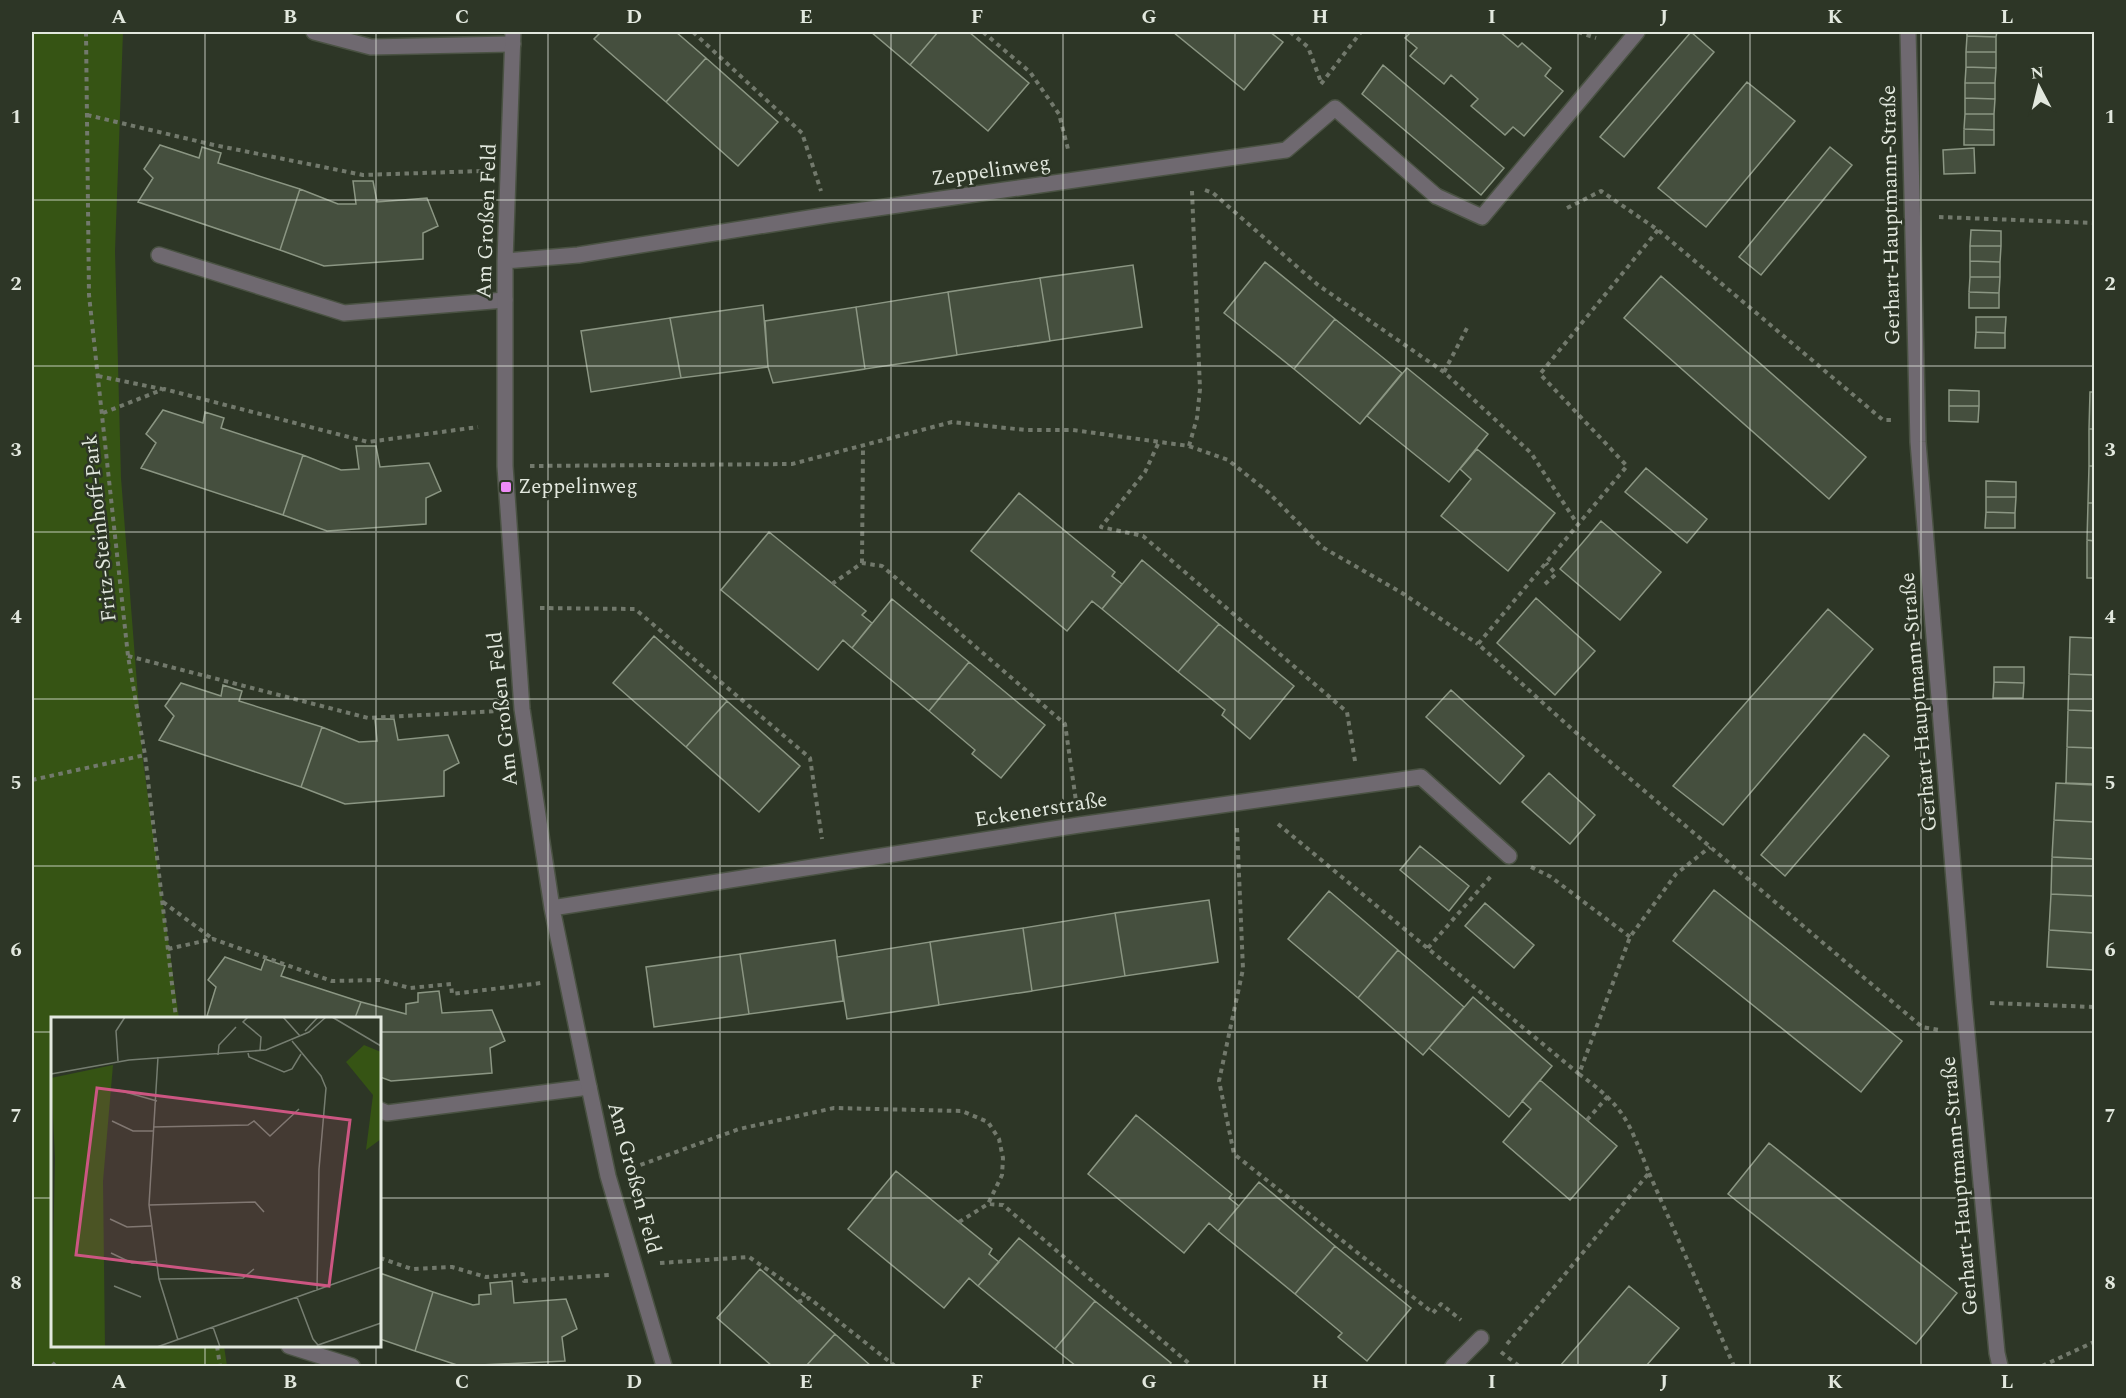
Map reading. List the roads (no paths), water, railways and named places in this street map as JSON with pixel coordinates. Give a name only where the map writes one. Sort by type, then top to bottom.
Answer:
[{"type":"street","points":[[314,32],[371,47],[513,38]]},
{"type":"street","name":"Zeppelinweg","points":[[505,261],[578,255],[828,215],[1286,150],[1335,108],[1436,196],[1482,217],[1637,32]]},
{"type":"street","name":"Gerhart-Hauptmann-Straße","points":[[1908,32],[1918,421],[1964,1002],[1996,1353],[2000,1366]]},
{"type":"street","name":"Am Großen Feld","points":[[513,38],[505,261],[506,466],[513,608],[522,709],[552,908],[608,1176],[664,1366]]},
{"type":"street","points":[[159,255],[344,313],[505,300]]},
{"type":"street","name":"Eckenerstraße","points":[[552,908],[1079,825],[1421,777],[1509,856]]},
{"type":"street","points":[[381,1110],[387,1113],[589,1087]]},
{"type":"street","points":[[1453,1366],[1481,1338]]},
{"type":"street","points":[[292,1347],[352,1366]]},
{"type":"place","name":"Zeppelinweg","points":[[506,487]]}]
